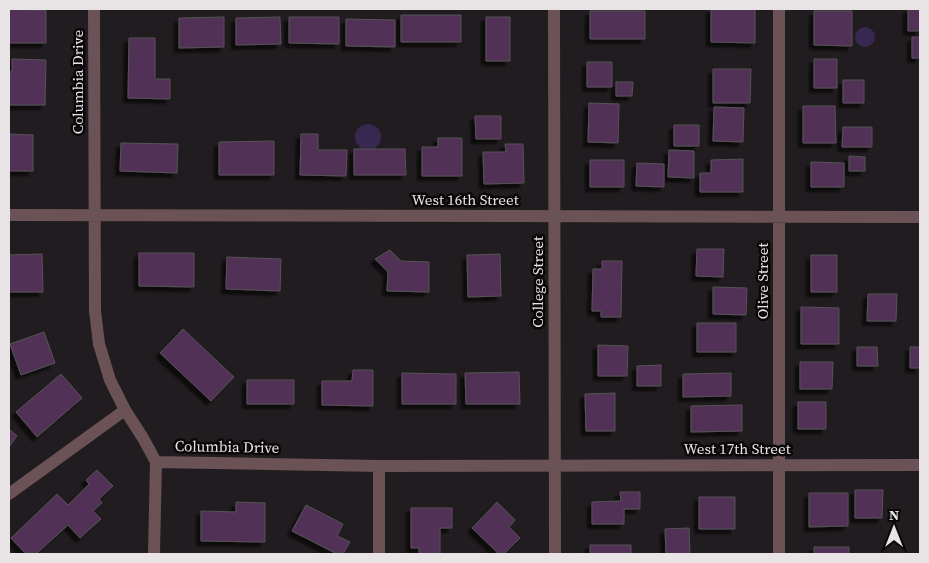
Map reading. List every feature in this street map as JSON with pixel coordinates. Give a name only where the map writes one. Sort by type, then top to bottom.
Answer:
[{"type":"street","name":"Columbia Drive","points":[[94,9],[95,311],[99,344],[110,380],[125,410],[156,462],[379,466],[555,465]]},
{"type":"street","name":"College Street","points":[[554,9],[555,554]]},
{"type":"street","name":"Olive Street","points":[[779,9],[779,554]]},
{"type":"street","name":"West 16th Street","points":[[9,215],[920,217]]},
{"type":"street","points":[[9,494],[125,410]]},
{"type":"street","points":[[154,554],[156,462]]},
{"type":"street","name":"West 17th Street","points":[[555,465],[920,465]]},
{"type":"street","points":[[379,466],[379,554]]},
{"type":"shaded area","points":[[865,27],[872,30],[875,37],[872,44],[865,47],[858,44],[855,37],[858,30]]},
{"type":"shaded area","points":[[368,124],[377,128],[381,137],[377,146],[368,150],[359,146],[355,137],[359,128]]},
{"type":"building","points":[[9,9],[46,10],[46,43],[9,43]]},
{"type":"building","points":[[711,9],[755,9],[755,43],[711,42]]},
{"type":"building","points":[[908,9],[920,9],[920,31],[908,31]]},
{"type":"building","points":[[590,11],[645,11],[645,39],[590,39]]},
{"type":"building","points":[[814,11],[852,11],[852,46],[814,45]]},
{"type":"building","points":[[401,15],[461,15],[461,42],[401,42]]},
{"type":"building","points":[[224,17],[224,47],[179,48],[179,18]]},
{"type":"building","points":[[280,17],[281,44],[236,45],[236,18]]},
{"type":"building","points":[[289,17],[339,17],[339,44],[289,43]]},
{"type":"building","points":[[486,17],[510,17],[510,61],[486,61]]},
{"type":"building","points":[[346,19],[395,20],[395,47],[346,46]]},
{"type":"building","points":[[912,37],[920,37],[920,58],[912,58]]},
{"type":"building","points":[[129,38],[155,38],[155,79],[170,79],[170,99],[128,98]]},
{"type":"building","points":[[12,59],[46,60],[45,105],[9,105],[9,72],[12,72]]},
{"type":"building","points":[[814,59],[837,59],[837,88],[814,88]]},
{"type":"building","points":[[587,62],[612,62],[612,87],[587,87]]},
{"type":"building","points":[[713,69],[751,69],[750,103],[713,103]]},
{"type":"building","points":[[843,80],[864,80],[864,103],[843,103]]},
{"type":"building","points":[[616,82],[633,82],[632,96],[616,96]]},
{"type":"building","points":[[589,103],[619,104],[618,143],[588,142]]},
{"type":"building","points":[[803,106],[835,106],[836,143],[803,143]]},
{"type":"building","points":[[714,107],[744,108],[743,142],[713,141]]},
{"type":"building","points":[[475,116],[501,116],[501,139],[476,139]]},
{"type":"building","points":[[674,125],[699,125],[699,146],[674,146]]},
{"type":"building","points":[[843,127],[872,127],[872,147],[842,147]]},
{"type":"building","points":[[9,134],[33,135],[33,171],[9,171]]},
{"type":"building","points":[[301,134],[318,134],[318,150],[347,150],[346,176],[300,175]]},
{"type":"building","points":[[438,138],[462,138],[462,176],[422,176],[422,147],[438,147]]},
{"type":"building","points":[[274,141],[274,175],[219,175],[219,142]]},
{"type":"building","points":[[121,143],[178,144],[177,173],[120,171]]},
{"type":"building","points":[[505,144],[523,144],[524,183],[484,184],[483,152],[506,152]]},
{"type":"building","points":[[354,149],[405,149],[406,175],[354,175]]},
{"type":"building","points":[[669,150],[694,151],[694,178],[668,177]]},
{"type":"building","points":[[849,156],[865,157],[865,171],[849,171]]},
{"type":"building","points":[[743,159],[743,192],[700,192],[700,173],[711,173],[711,160]]},
{"type":"building","points":[[590,160],[624,160],[624,187],[590,187]]},
{"type":"building","points":[[811,162],[844,163],[844,187],[811,187]]},
{"type":"building","points":[[637,163],[664,164],[664,187],[636,186]]},
{"type":"building","points":[[697,249],[724,249],[723,277],[696,276]]},
{"type":"building","points":[[390,250],[401,261],[429,262],[429,292],[387,291],[388,272],[375,259]]},
{"type":"building","points":[[139,253],[194,253],[194,287],[139,286]]},
{"type":"building","points":[[42,254],[43,292],[9,292],[9,255]]},
{"type":"building","points":[[500,254],[501,296],[468,297],[467,255]]},
{"type":"building","points":[[811,255],[837,255],[837,292],[811,292]]},
{"type":"building","points":[[227,257],[281,259],[280,291],[226,289]]},
{"type":"building","points":[[602,261],[622,261],[621,317],[601,317],[601,311],[592,311],[593,269],[602,269]]},
{"type":"building","points":[[713,287],[747,288],[746,315],[713,314]]},
{"type":"building","points":[[868,294],[897,294],[896,321],[867,321]]},
{"type":"building","points":[[801,307],[839,308],[839,344],[801,344]]},
{"type":"building","points":[[697,323],[736,323],[736,352],[697,352]]},
{"type":"building","points":[[183,329],[234,377],[211,401],[160,353]]},
{"type":"building","points":[[44,332],[55,363],[21,375],[10,344]]},
{"type":"building","points":[[598,345],[628,346],[627,376],[598,376]]},
{"type":"building","points":[[857,347],[877,347],[878,366],[857,366]]},
{"type":"building","points":[[910,347],[920,347],[920,368],[910,368]]},
{"type":"building","points":[[800,362],[833,362],[832,389],[800,389]]},
{"type":"building","points":[[661,365],[661,386],[637,386],[637,366]]},
{"type":"building","points":[[353,370],[373,370],[373,406],[322,405],[322,381],[352,381]]},
{"type":"building","points":[[519,372],[520,404],[466,404],[465,373]]},
{"type":"building","points":[[402,373],[456,374],[456,404],[402,404]]},
{"type":"building","points":[[731,373],[731,396],[683,397],[683,374]]},
{"type":"building","points":[[61,374],[82,398],[37,437],[16,412]]},
{"type":"building","points":[[247,380],[294,380],[294,404],[247,404]]},
{"type":"building","points":[[615,393],[615,431],[586,431],[585,394]]},
{"type":"building","points":[[798,402],[826,402],[826,429],[798,429]]},
{"type":"building","points":[[742,405],[742,431],[691,432],[691,406]]},
{"type":"building","points":[[9,429],[17,436],[9,447]]},
{"type":"building","points":[[97,470],[113,486],[99,499],[102,503],[93,511],[101,519],[80,538],[68,525],[36,554],[26,554],[11,538],[57,494],[68,505],[89,484],[86,480]]},
{"type":"building","points":[[855,490],[883,490],[882,518],[855,518]]},
{"type":"building","points":[[620,492],[640,492],[640,509],[624,509],[624,524],[592,524],[592,502],[621,501]]},
{"type":"building","points":[[809,493],[848,493],[848,526],[809,527]]},
{"type":"building","points":[[699,497],[735,497],[735,529],[699,529]]},
{"type":"building","points":[[236,502],[265,503],[265,542],[201,541],[201,511],[236,512]]},
{"type":"building","points":[[497,502],[515,520],[509,527],[520,538],[504,554],[499,554],[472,528]]},
{"type":"building","points":[[306,505],[343,524],[337,536],[350,542],[343,554],[337,554],[292,531]]},
{"type":"building","points":[[411,508],[452,508],[452,528],[440,528],[440,554],[419,554],[419,548],[411,548]]},
{"type":"building","points":[[689,528],[690,554],[666,554],[665,529]]},
{"type":"building","points":[[590,545],[631,545],[631,554],[590,554]]},
{"type":"building","points":[[814,547],[849,547],[849,554],[814,554]]}]
